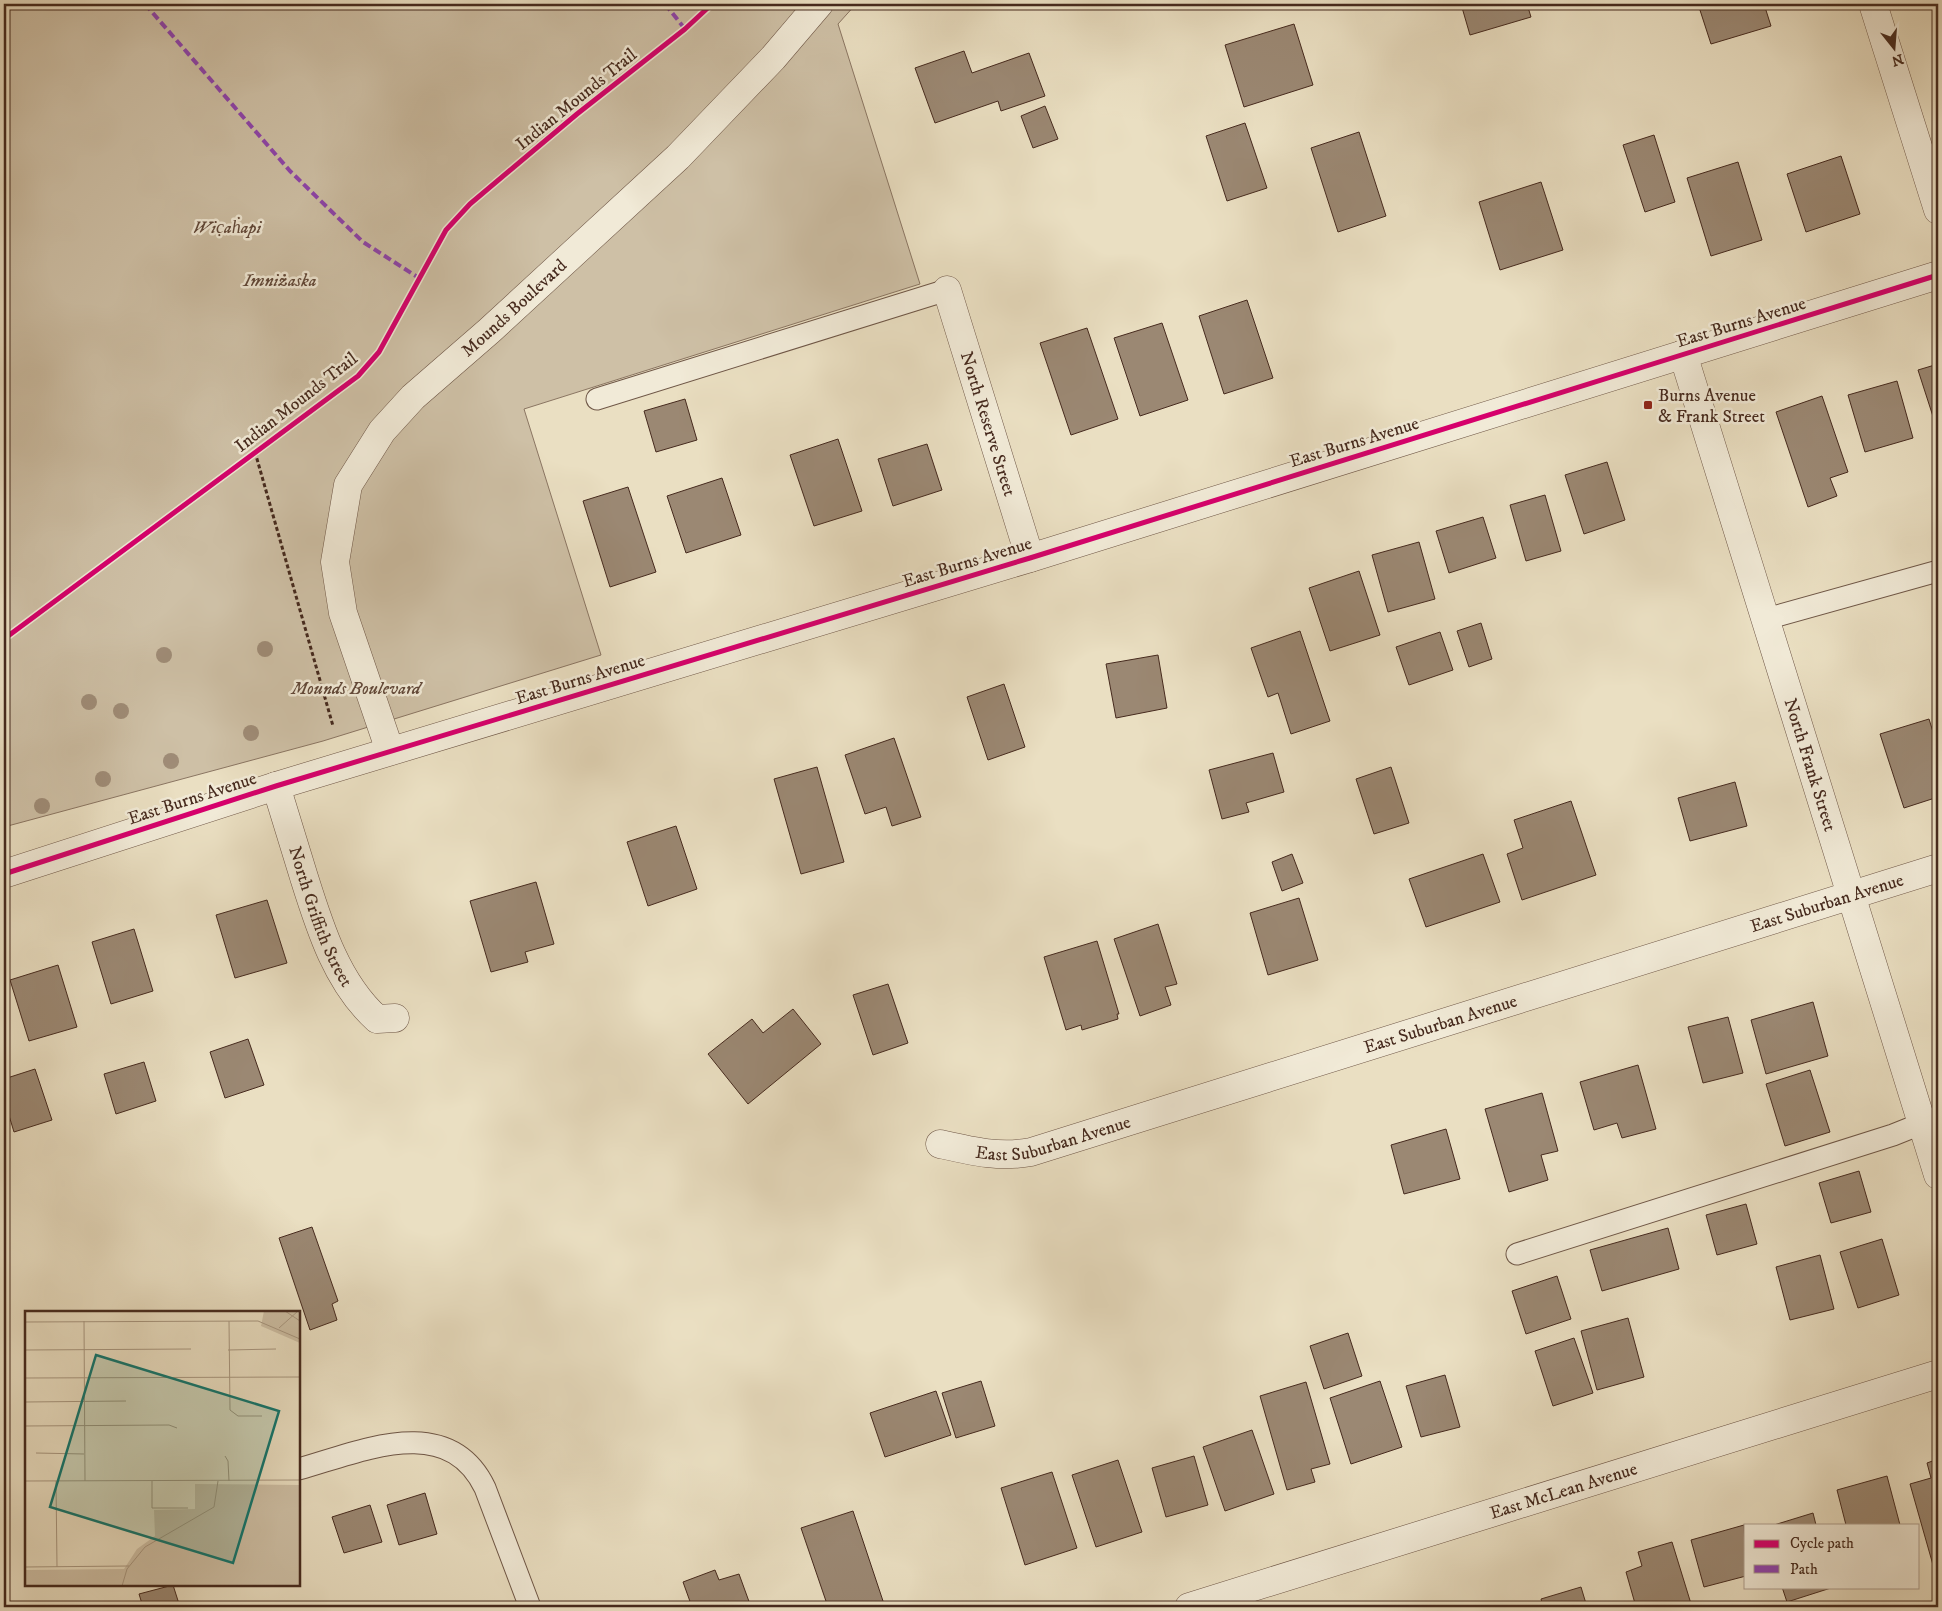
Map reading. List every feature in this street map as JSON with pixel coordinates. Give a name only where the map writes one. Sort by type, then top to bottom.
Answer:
[{"type":"street","name":"Mounds Boulevard","points":[[390,751],[343,613],[335,562],[348,485],[382,431],[413,397],[489,331],[678,157],[773,58],[819,4]]},
{"type":"street","points":[[1873,4],[1938,210]]},
{"type":"street","name":"East Burns Avenue","points":[[4,874],[276,786],[1030,558],[1938,275]]},
{"type":"street","name":"North Reserve Street","points":[[947,290],[1030,558]]},
{"type":"street","name":"North Frank Street","points":[[1683,354],[1852,895],[1930,1120],[1938,1175]]},
{"type":"street","name":"North Griffith Street","points":[[276,786],[318,918],[342,974],[358,999],[377,1019],[395,1018]]},
{"type":"street","name":"East Suburban Avenue","points":[[940,1144],[1006,1156],[1031,1152],[1938,868]]},
{"type":"street","name":"East McLean Avenue","points":[[1189,1607],[1938,1374]]},
{"type":"lane","points":[[597,400],[947,290]]},
{"type":"lane","points":[[1766,619],[1938,571]]},
{"type":"lane","points":[[1517,1254],[1893,1136],[1930,1120]]},
{"type":"lane","points":[[300,1469],[369,1449],[404,1443],[422,1443],[437,1446],[463,1457],[479,1475],[485,1488],[530,1607]]},
{"type":"path","points":[[255,452],[333,726]]},
{"type":"green space","name":"Wic̣aḣapi","points":[[4,4],[856,4],[838,24],[920,284],[524,409],[601,655],[323,741],[4,827]]},
{"type":"building","points":[[1461,4],[1527,4],[1531,17],[1470,35]]},
{"type":"building","points":[[1698,4],[1764,4],[1771,26],[1711,44]]},
{"type":"building","points":[[1294,24],[1313,85],[1244,107],[1225,45]]},
{"type":"building","points":[[964,51],[972,73],[1029,53],[1045,96],[1001,111],[998,101],[935,123],[915,68]]},
{"type":"building","points":[[1045,106],[1058,139],[1033,148],[1021,116]]},
{"type":"building","points":[[1245,123],[1267,188],[1227,201],[1206,136]]},
{"type":"building","points":[[1359,132],[1386,216],[1338,232],[1311,148]]},
{"type":"building","points":[[1654,135],[1675,202],[1645,212],[1623,145]]},
{"type":"building","points":[[1841,156],[1860,214],[1806,232],[1787,174]]},
{"type":"building","points":[[1738,162],[1762,240],[1711,256],[1687,178]]},
{"type":"building","points":[[1541,182],[1563,250],[1500,270],[1479,202]]},
{"type":"building","points":[[1247,300],[1273,378],[1224,394],[1199,316]]},
{"type":"building","points":[[1162,323],[1188,400],[1140,416],[1114,338]]},
{"type":"building","points":[[1087,328],[1118,419],[1071,435],[1040,343]]},
{"type":"building","points":[[1938,364],[1938,432],[1918,370]]},
{"type":"building","points":[[1897,381],[1913,438],[1865,452],[1848,395]]},
{"type":"building","points":[[1822,396],[1848,472],[1830,478],[1837,496],[1808,507],[1776,412]]},
{"type":"building","points":[[685,399],[697,440],[656,452],[644,411]]},
{"type":"building","points":[[838,439],[862,511],[814,526],[790,455]]},
{"type":"building","points":[[927,444],[942,490],[893,506],[878,459]]},
{"type":"building","points":[[1607,462],[1625,520],[1584,534],[1565,475]]},
{"type":"building","points":[[722,478],[741,535],[686,553],[667,496]]},
{"type":"building","points":[[628,487],[656,572],[610,587],[583,501]]},
{"type":"building","points":[[1545,495],[1561,551],[1526,561],[1510,505]]},
{"type":"building","points":[[1483,517],[1496,558],[1449,573],[1436,531]]},
{"type":"building","points":[[1419,542],[1435,599],[1388,612],[1372,555]]},
{"type":"building","points":[[1359,571],[1380,635],[1330,651],[1309,588]]},
{"type":"building","points":[[1481,623],[1492,659],[1469,667],[1457,631]]},
{"type":"building","points":[[1300,631],[1330,721],[1291,734],[1278,693],[1268,697],[1251,648]]},
{"type":"building","points":[[1440,632],[1453,670],[1409,685],[1396,647]]},
{"type":"building","points":[[1158,655],[1167,708],[1116,718],[1106,664]]},
{"type":"building","points":[[1004,684],[1025,747],[988,760],[967,697]]},
{"type":"building","points":[[1929,719],[1938,748],[1938,797],[1904,808],[1880,734]]},
{"type":"building","points":[[894,738],[921,817],[892,826],[886,807],[865,814],[845,755]]},
{"type":"building","points":[[1273,753],[1284,792],[1246,803],[1249,812],[1222,819],[1209,770]]},
{"type":"building","points":[[817,767],[844,862],[801,874],[774,779]]},
{"type":"building","points":[[1391,767],[1409,823],[1374,834],[1356,779]]},
{"type":"building","points":[[1735,782],[1747,826],[1690,841],[1678,798]]},
{"type":"building","points":[[1571,801],[1596,875],[1522,900],[1507,854],[1523,848],[1514,820]]},
{"type":"building","points":[[676,826],[697,889],[648,906],[627,842]]},
{"type":"building","points":[[1292,854],[1303,883],[1282,891],[1272,862]]},
{"type":"building","points":[[1483,854],[1500,902],[1426,927],[1409,879]]},
{"type":"building","points":[[536,882],[554,944],[525,952],[528,962],[491,972],[470,901]]},
{"type":"building","points":[[1299,898],[1318,960],[1268,975],[1250,913]]},
{"type":"building","points":[[267,900],[287,963],[235,978],[216,915]]},
{"type":"building","points":[[1158,924],[1177,984],[1165,987],[1171,1005],[1140,1016],[1114,939]]},
{"type":"building","points":[[134,929],[153,991],[111,1004],[92,942]]},
{"type":"building","points":[[1097,941],[1119,1014],[1117,1014],[1118,1019],[1082,1030],[1081,1025],[1066,1030],[1044,957]]},
{"type":"building","points":[[58,965],[77,1027],[29,1041],[10,980]]},
{"type":"building","points":[[888,984],[908,1043],[873,1055],[853,995]]},
{"type":"building","points":[[1813,1002],[1828,1056],[1766,1074],[1751,1020]]},
{"type":"building","points":[[793,1009],[821,1044],[748,1104],[708,1054],[752,1019],[763,1033]]},
{"type":"building","points":[[1728,1017],[1743,1073],[1703,1083],[1688,1027]]},
{"type":"building","points":[[248,1039],[264,1085],[225,1098],[210,1052]]},
{"type":"building","points":[[144,1062],[156,1101],[116,1114],[104,1074]]},
{"type":"building","points":[[1638,1065],[1656,1129],[1622,1138],[1617,1123],[1594,1130],[1580,1082]]},
{"type":"building","points":[[35,1069],[52,1120],[14,1132],[4,1099],[4,1079]]},
{"type":"building","points":[[1810,1070],[1830,1132],[1785,1146],[1766,1084]]},
{"type":"building","points":[[1542,1093],[1558,1151],[1541,1155],[1548,1180],[1509,1192],[1485,1109]]},
{"type":"building","points":[[1446,1129],[1460,1179],[1404,1194],[1391,1145]]},
{"type":"building","points":[[1859,1171],[1871,1212],[1831,1223],[1819,1183]]},
{"type":"building","points":[[1746,1204],[1757,1244],[1717,1255],[1706,1215]]},
{"type":"building","points":[[312,1227],[338,1301],[332,1304],[337,1320],[310,1330],[279,1238]]},
{"type":"building","points":[[1668,1228],[1679,1269],[1602,1291],[1590,1250]]},
{"type":"building","points":[[1882,1239],[1899,1295],[1858,1308],[1840,1252]]},
{"type":"building","points":[[1820,1255],[1834,1309],[1790,1320],[1776,1267]]},
{"type":"building","points":[[1557,1276],[1571,1319],[1526,1334],[1512,1291]]},
{"type":"building","points":[[1628,1318],[1644,1377],[1597,1390],[1581,1331]]},
{"type":"building","points":[[1348,1333],[1362,1376],[1324,1389],[1310,1346]]},
{"type":"building","points":[[1574,1338],[1593,1393],[1553,1406],[1535,1351]]},
{"type":"building","points":[[1445,1375],[1460,1427],[1421,1437],[1406,1386]]},
{"type":"building","points":[[981,1381],[995,1426],[956,1438],[942,1393]]},
{"type":"building","points":[[1380,1381],[1402,1447],[1351,1464],[1330,1398]]},
{"type":"building","points":[[1306,1382],[1330,1464],[1311,1469],[1315,1482],[1287,1490],[1260,1396]]},
{"type":"building","points":[[936,1391],[951,1435],[885,1457],[870,1413]]},
{"type":"building","points":[[1252,1430],[1274,1494],[1225,1511],[1203,1447]]},
{"type":"building","points":[[1194,1456],[1208,1505],[1166,1517],[1152,1468]]},
{"type":"building","points":[[1938,1459],[1938,1563],[1933,1565],[1910,1484],[1931,1478],[1927,1463]]},
{"type":"building","points":[[1118,1460],[1142,1532],[1096,1547],[1072,1475]]},
{"type":"building","points":[[1052,1472],[1077,1548],[1025,1565],[1001,1488]]},
{"type":"building","points":[[1887,1476],[1900,1524],[1846,1524],[1837,1490]]},
{"type":"building","points":[[425,1493],[437,1534],[399,1545],[387,1505]]},
{"type":"building","points":[[370,1505],[382,1542],[344,1553],[332,1517]]},
{"type":"building","points":[[853,1511],[885,1607],[828,1607],[801,1528]]},
{"type":"building","points":[[1813,1513],[1816,1524],[1777,1524]]},
{"type":"building","points":[[1744,1525],[1744,1577],[1704,1587],[1691,1540]]},
{"type":"building","points":[[1672,1542],[1692,1607],[1636,1607],[1626,1572],[1642,1566],[1638,1552]]},
{"type":"building","points":[[715,1570],[719,1580],[739,1574],[751,1607],[692,1607],[683,1582]]},
{"type":"building","points":[[173,1586],[180,1607],[143,1607],[139,1594]]},
{"type":"building","points":[[1581,1587],[1587,1607],[1543,1607],[1541,1599]]},
{"type":"building","points":[[1782,1588],[1831,1588],[1787,1602]]},
{"type":"marked path","points":[[145,4],[290,171],[363,242],[419,278]]},
{"type":"marked path","points":[[665,4],[685,29]]},
{"type":"cycle path","name":"Indian Mounds Trail","points":[[4,639],[358,376],[379,352],[446,230],[470,204],[577,114],[685,29],[712,4]]},
{"type":"cycle path","points":[[4,874],[276,786],[1030,558],[1938,275]]},
{"type":"place","name":"Burns Avenue & Frank Street","points":[[1648,405]]},
{"type":"park label","name":"Imniżaska","points":[[280,280]]}]
